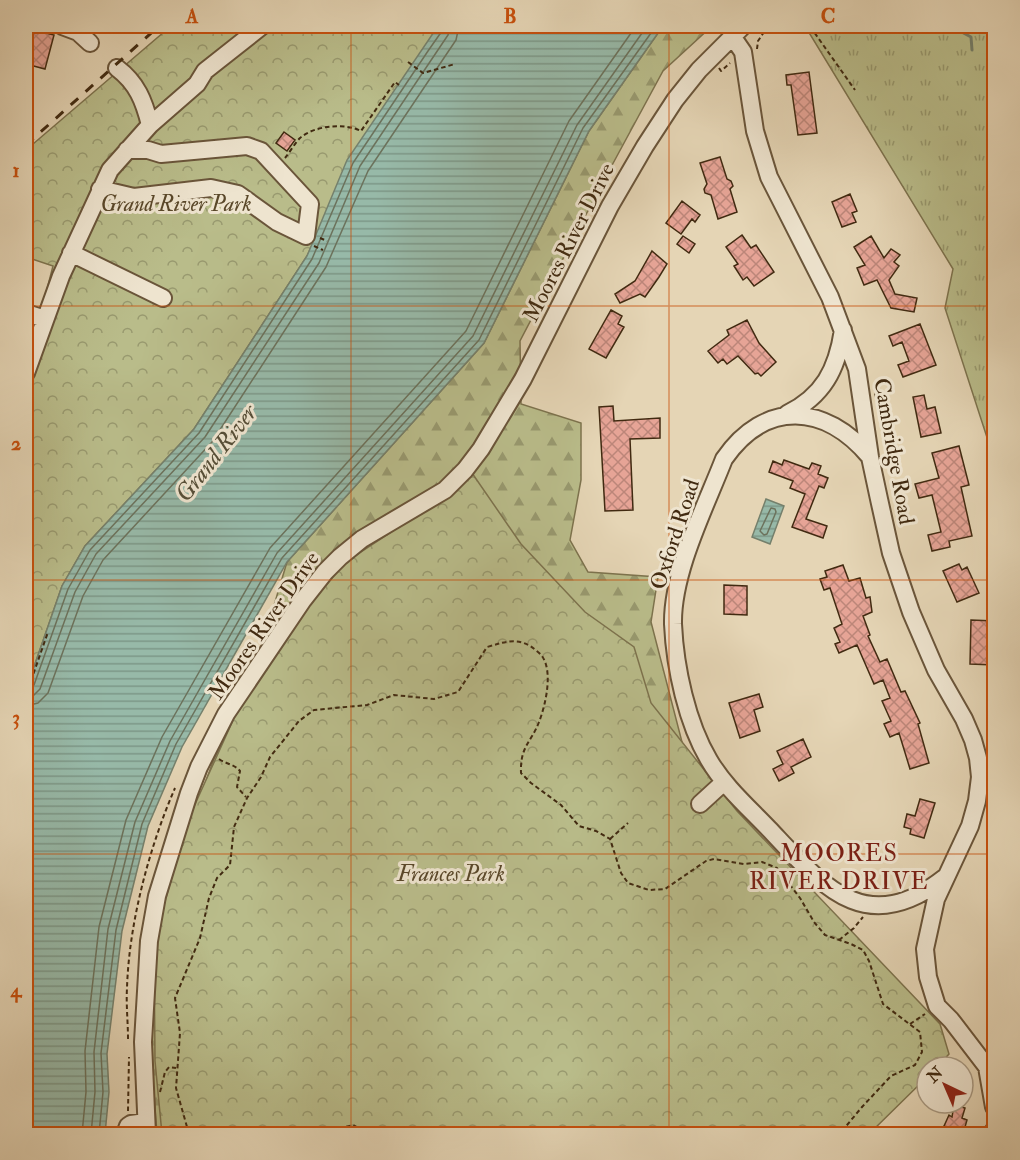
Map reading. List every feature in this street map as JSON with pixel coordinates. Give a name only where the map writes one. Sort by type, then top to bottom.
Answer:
[{"type":"street","points":[[62,26],[78,32],[90,43]]},
{"type":"street","points":[[26,373],[71,253],[110,170],[150,125],[197,84],[211,67],[262,26]]},
{"type":"street","name":"Cambridge Road","points":[[737,31],[743,52],[755,131],[769,177],[816,266],[857,369],[870,457],[891,553],[910,612],[936,670],[964,719],[978,759],[980,777],[977,801],[970,826],[936,899],[925,950],[928,977],[938,1006]]},
{"type":"street","name":"Moores River Drive","points":[[146,1128],[143,1042],[149,940],[157,896],[189,793],[208,748],[226,714],[303,600],[325,572],[362,539],[445,490],[465,470],[481,449],[523,379],[610,206],[645,146],[675,100],[699,70],[737,31]]},
{"type":"street","points":[[117,68],[137,87],[150,125]]},
{"type":"street","points":[[100,189],[134,197],[211,188],[238,194],[277,222],[308,237],[310,204],[261,151],[247,146],[161,154],[148,150],[127,150]]},
{"type":"street","points":[[71,253],[163,298]]},
{"type":"street","points":[[26,313],[45,319]]},
{"type":"street","name":"Oxford Road","points":[[843,330],[840,350],[823,385],[805,404],[761,424],[746,434],[736,442],[724,459],[679,577],[673,623],[678,670],[684,695],[709,760],[724,782],[827,888],[843,897],[872,905]]},
{"type":"street","name":"Oxford Road","points":[[780,417],[795,414],[813,417],[828,423],[857,441],[870,457]]},
{"type":"street","points":[[700,804],[724,782]]},
{"type":"street","points":[[872,905],[891,904],[909,898],[929,890],[947,876]]},
{"type":"street","points":[[938,1006],[987,1067],[994,1107]]},
{"type":"street","points":[[125,1134],[131,1124],[146,1128]]},
{"type":"path","points":[[812,26],[855,90]]},
{"type":"path","points":[[743,52],[758,41]]},
{"type":"path","points":[[408,62],[423,73],[455,64]]},
{"type":"path","points":[[278,167],[300,138],[309,133],[326,128],[350,126],[362,131],[395,82],[399,85]]},
{"type":"path","points":[[574,245],[588,217]]},
{"type":"path","points":[[26,695],[48,632]]},
{"type":"path","points":[[189,1134],[176,1088],[180,1033],[175,998],[200,938],[208,897],[217,878],[230,865],[234,827],[270,757],[299,721],[314,710],[367,705],[394,696],[434,699],[458,692],[487,647],[512,640],[527,643],[541,654],[546,662],[547,689],[543,708],[538,724],[522,754],[521,773],[561,805],[579,826],[596,831],[610,839],[621,873],[628,883],[649,890],[665,889],[714,858],[744,864],[762,862],[772,865],[781,872],[825,935],[863,950],[869,961],[883,1004],[920,1032],[922,1052],[915,1065],[891,1076],[842,1131],[835,1134]]},
{"type":"path","points":[[208,748],[218,759],[235,765],[240,771],[237,787],[247,798]]},
{"type":"path","points":[[610,839],[628,823]]},
{"type":"path","points":[[839,940],[854,928],[872,905]]},
{"type":"path","points":[[910,1024],[938,1006]]},
{"type":"path","points":[[317,1134],[353,1125],[370,1134]]},
{"type":"green space","name":"Grand River Park","points":[[171,26],[438,26],[320,228],[307,256],[194,429],[85,546],[62,586],[26,690],[26,370],[53,266],[26,257],[26,150]]},
{"type":"green space","points":[[663,26],[712,26],[663,71],[520,341],[521,404],[581,423],[581,480],[570,540],[588,572],[658,577],[651,622],[682,742],[617,716],[240,1134],[157,1134],[150,1045],[158,937],[193,816],[214,759],[246,699],[287,562],[484,343],[589,131]]},
{"type":"green space","points":[[805,26],[994,26],[994,459],[945,308],[953,269]]},
{"type":"green space","name":"Frances Park","points":[[472,473],[521,544],[585,612],[634,647],[651,703],[737,811],[940,1024],[949,1054],[915,1055],[915,1089],[869,1134],[162,1134],[155,1061],[154,941],[187,822],[235,716],[311,602],[347,561],[428,508]]},
{"type":"water","name":"Grand River","points":[[438,26],[663,26],[589,131],[484,343],[287,562],[182,747],[148,826],[122,931],[107,1054],[109,1092],[105,1134],[26,1134],[26,690],[62,586],[85,546],[194,429],[307,256],[347,160]]},
{"type":"water","points":[[766,499],[784,506],[770,544],[752,537]]},
{"type":"building","points":[[34,30],[54,35],[45,69],[26,64]]},
{"type":"building","points":[[809,72],[817,133],[798,135],[791,85],[787,85],[786,75]]},
{"type":"building","points":[[284,132],[295,140],[287,151],[276,143]]},
{"type":"building","points":[[720,157],[727,179],[733,186],[730,189],[737,212],[718,219],[711,195],[705,193],[704,189],[707,184],[700,163]]},
{"type":"building","points":[[850,194],[857,211],[852,213],[856,222],[842,227],[832,202]]},
{"type":"building","points":[[682,201],[700,215],[695,222],[692,219],[681,234],[666,223]]},
{"type":"building","points":[[742,235],[751,248],[756,245],[774,272],[754,286],[747,277],[743,280],[734,266],[738,264],[726,247]]},
{"type":"building","points":[[683,236],[695,244],[689,253],[677,244]]},
{"type":"building","points":[[871,236],[884,258],[891,249],[900,255],[894,262],[899,266],[889,280],[895,294],[917,298],[914,312],[891,308],[877,280],[864,285],[857,268],[865,265],[854,247]]},
{"type":"building","points":[[652,251],[667,264],[659,277],[645,297],[640,294],[620,303],[615,294],[635,281]]},
{"type":"building","points":[[611,310],[622,316],[618,324],[624,327],[606,358],[589,349]]},
{"type":"building","points":[[747,320],[759,343],[776,362],[761,376],[758,373],[755,374],[738,356],[727,364],[723,359],[718,363],[708,351],[729,335],[727,330]]},
{"type":"building","points":[[920,324],[936,365],[903,377],[898,365],[909,361],[902,342],[893,346],[889,336]]},
{"type":"building","points":[[924,395],[927,409],[935,407],[941,433],[921,437],[913,397]]},
{"type":"building","points":[[613,406],[614,421],[660,418],[660,438],[630,439],[633,510],[605,511],[599,407]]},
{"type":"building","points":[[959,446],[969,485],[961,487],[972,536],[949,541],[950,547],[932,551],[928,535],[941,532],[932,495],[919,498],[915,484],[939,478],[932,453]]},
{"type":"building","points":[[784,460],[809,469],[812,463],[821,466],[818,474],[828,478],[824,488],[819,486],[806,519],[827,526],[823,538],[792,527],[805,494],[790,488],[793,481],[769,472],[773,461],[782,465]]},
{"type":"building","points":[[959,564],[962,570],[967,567],[979,593],[957,602],[943,571]]},
{"type":"building","points":[[843,565],[849,581],[860,578],[866,598],[870,597],[872,612],[863,616],[870,635],[868,636],[880,662],[887,659],[901,692],[905,691],[920,723],[918,724],[929,763],[910,769],[899,733],[890,737],[884,724],[891,721],[882,701],[890,698],[883,680],[874,684],[857,645],[839,653],[835,644],[840,642],[834,628],[842,624],[830,588],[824,590],[820,579],[827,577],[825,571]]},
{"type":"building","points":[[724,585],[747,586],[747,615],[724,614]]},
{"type":"building","points":[[971,620],[994,621],[994,665],[970,664]]},
{"type":"building","points":[[759,694],[763,707],[754,710],[760,731],[740,738],[729,703]]},
{"type":"building","points":[[803,739],[811,757],[791,767],[794,773],[779,781],[773,769],[783,764],[777,751]]},
{"type":"building","points":[[920,799],[935,803],[924,838],[910,834],[911,829],[904,827],[907,814],[915,816]]},
{"type":"building","points":[[949,1115],[952,1117],[952,1115],[963,1115],[962,1118],[967,1120],[963,1134],[936,1134],[944,1126]]},
{"type":"waterway","points":[[953,26],[971,37],[972,50]]},
{"type":"railway","points":[[26,145],[159,26]]},
{"type":"district","name":"MOORES RIVER DRIVE","points":[[839,867]]}]
